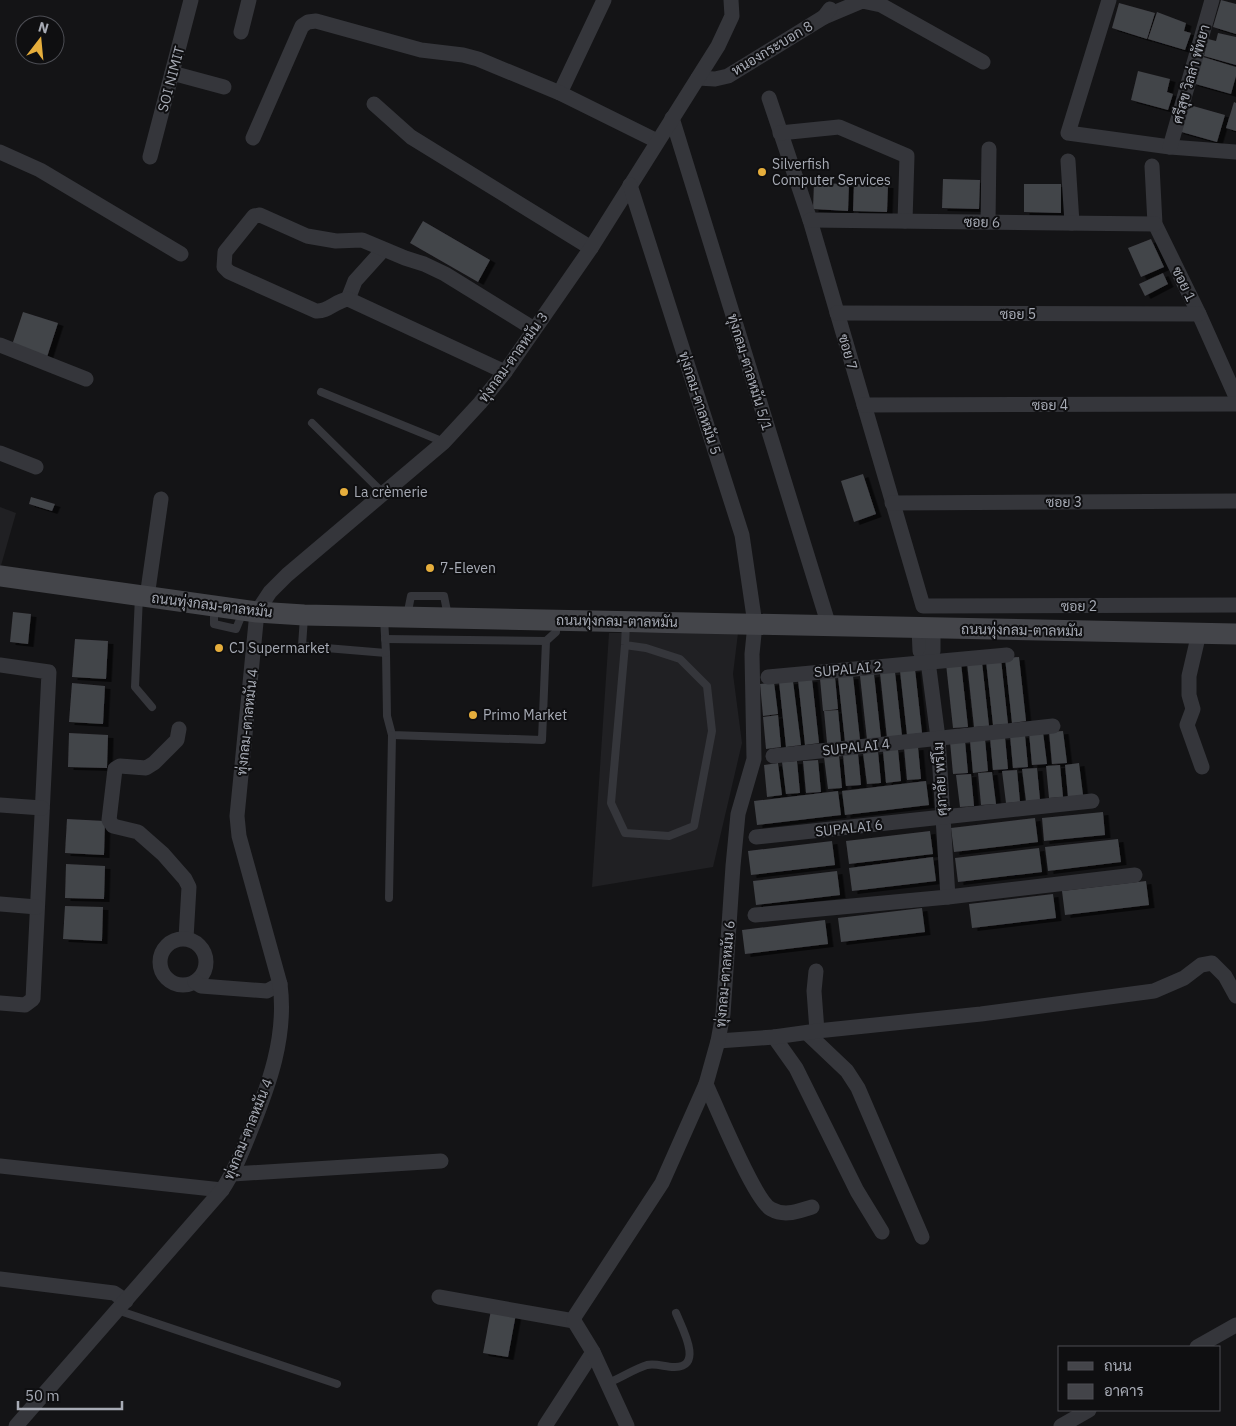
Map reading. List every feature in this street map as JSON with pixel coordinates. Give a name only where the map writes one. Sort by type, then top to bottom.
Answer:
[{"type":"street","name":"SOI NIMIT","points":[[150,157],[192,0]]},
{"type":"street","points":[[240,32],[249,0]]},
{"type":"street","points":[[560,93],[604,0]]},
{"type":"street","name":"ทุ่งกลม-ตาลหมัน 3","points":[[250,612],[286,575],[444,442],[480,403],[505,372],[591,248],[718,46],[732,16],[731,0]]},
{"type":"street","name":"หนองกระบอก 8","points":[[698,78],[715,79],[728,76],[824,17],[838,0]]},
{"type":"street","points":[[1109,0],[1068,133],[1170,147],[1236,152]]},
{"type":"street","name":"ศรีสุข วิลล่า พัทยา","points":[[1170,147],[1212,0]]},
{"type":"street","points":[[824,17],[862,2],[881,5],[983,62]]},
{"type":"street","points":[[254,138],[302,26],[308,22],[316,21],[421,50],[471,57],[560,93],[657,141]]},
{"type":"street","points":[[172,73],[224,87]]},
{"type":"street","name":"ซอย 7","points":[[769,98],[810,220],[923,606]]},
{"type":"street","points":[[374,104],[411,137],[591,248]]},
{"type":"street","name":"ทุ่งกลม-ตาลหมัน 5/1","points":[[672,118],[829,626]]},
{"type":"street","points":[[780,133],[839,127],[907,156],[905,221]]},
{"type":"street","points":[[988,222],[989,149]]},
{"type":"street","points":[[0,152],[40,170],[181,254]]},
{"type":"street","points":[[1068,161],[1072,223]]},
{"type":"street","name":"ซอย 1","points":[[1152,166],[1155,224],[1199,314],[1236,397]]},
{"type":"street","name":"ทุ่งกลม-ตาลหมัน 5","points":[[630,185],[742,536],[756,624]]},
{"type":"street","points":[[505,372],[348,299],[340,300],[322,312],[316,311],[229,272],[224,266],[225,252],[254,216],[260,215],[307,236],[336,241],[362,240],[382,250],[424,264],[445,274],[534,329]]},
{"type":"street","name":"ซอย 6","points":[[810,220],[1155,224]]},
{"type":"street","points":[[348,299],[355,281],[382,250]]},
{"type":"street","name":"ซอย 5","points":[[837,314],[1199,314]]},
{"type":"street","points":[[0,345],[86,379]]},
{"type":"street","name":"ซอย 4","points":[[864,405],[1236,404]]},
{"type":"street","points":[[0,453],[36,467]]},
{"type":"street","points":[[143,597],[161,499]]},
{"type":"street","name":"ซอย 3","points":[[892,503],[1236,501]]},
{"type":"street","name":"ถนนทุ่งกลม-ตาลหมัน","points":[[0,576],[250,612],[448,618],[476,625],[556,620],[1236,634]]},
{"type":"street","name":"ซอย 2","points":[[923,606],[1236,605]]},
{"type":"street","name":"ทุ่งกลม-ตาลหมัน 4","points":[[16,1426],[222,1190],[233,1174],[271,1076],[279,1042],[283,1001],[239,836],[237,816],[250,612]]},
{"type":"street","name":"ทุ่งกลม-ตาลหมัน 6","points":[[574,1321],[575,1316],[662,1183],[706,1084],[718,1042],[723,1014],[738,814],[754,759],[752,662],[756,624]]},
{"type":"street","name":"ศุภาลัย พรีโม","points":[[926,628],[933,651],[928,661],[938,738],[948,896]]},
{"type":"street","points":[[1199,633],[1189,676],[1189,695],[1193,709],[1187,725],[1202,767]]},
{"type":"street","name":"SUPALAI 2","points":[[768,677],[1007,655]]},
{"type":"street","points":[[0,665],[49,672],[33,999],[25,1005],[0,1003]]},
{"type":"street","name":"SUPALAI 4","points":[[773,756],[1053,726]]},
{"type":"street","points":[[179,730],[177,740],[154,764],[146,768],[120,766],[115,769],[109,820],[113,826],[138,832],[163,854],[185,879],[189,887],[186,938]]},
{"type":"street","name":"SUPALAI 6","points":[[756,837],[1092,801]]},
{"type":"street","points":[[0,805],[42,808]]},
{"type":"street","points":[[755,915],[1135,875]]},
{"type":"street","points":[[0,904],[38,907]]},
{"type":"street","points":[[186,938],[194,941],[202,948],[206,956],[206,966],[202,976],[195,982],[187,985],[178,985],[163,975],[159,958],[162,950],[168,943],[176,939],[186,938]]},
{"type":"street","points":[[718,1042],[981,1014],[1154,991],[1184,978],[1201,966],[1212,963],[1224,976],[1236,996]]},
{"type":"street","points":[[816,971],[812,1032],[847,1071],[858,1088],[922,1237]]},
{"type":"street","points":[[195,982],[201,986],[267,990],[280,984]]},
{"type":"street","points":[[774,1037],[796,1068],[857,1191],[882,1232]]},
{"type":"street","points":[[706,1084],[748,1175],[763,1202],[770,1209],[788,1214],[812,1207]]},
{"type":"street","points":[[233,1174],[441,1161]]},
{"type":"street","points":[[0,1166],[222,1190]]},
{"type":"street","points":[[0,1280],[114,1294],[121,1306]]},
{"type":"street","points":[[439,1297],[574,1321],[593,1352],[627,1426]]},
{"type":"street","points":[[1199,1346],[1236,1325]]},
{"type":"street","points":[[546,1426],[593,1352]]},
{"type":"street","points":[[1061,1426],[1087,1411]]},
{"type":"lane","points":[[321,392],[444,442]]},
{"type":"lane","points":[[312,423],[383,493]]},
{"type":"lane","points":[[143,597],[134,687],[152,707]]},
{"type":"lane","points":[[304,615],[302,646],[386,653]]},
{"type":"lane","points":[[384,616],[387,716],[392,735],[389,898]]},
{"type":"lane","points":[[385,639],[546,641],[556,632],[556,620]]},
{"type":"lane","points":[[624,645],[646,648],[680,659],[707,686],[712,731],[694,826],[670,836],[625,833],[611,802],[624,645],[627,621]]},
{"type":"lane","points":[[476,625],[476,640]]},
{"type":"lane","points":[[392,735],[542,740],[546,641]]},
{"type":"lane","points":[[121,1306],[338,1384]]},
{"type":"lane","points":[[608,1383],[648,1365],[676,1367],[686,1363],[691,1352],[676,1313]]},
{"type":"shaded area","points":[[0,507],[16,513],[0,569]]},
{"type":"shaded area","points":[[609,633],[738,633],[733,674],[742,743],[713,867],[592,887]]},
{"type":"building","points":[[1221,0],[1236,4],[1236,34],[1213,27]]},
{"type":"building","points":[[1119,3],[1155,13],[1147,39],[1112,28]]},
{"type":"building","points":[[1157,12],[1186,23],[1184,31],[1191,33],[1185,50],[1148,39]]},
{"type":"building","points":[[1218,33],[1236,37],[1236,65],[1204,56],[1208,39],[1216,41]]},
{"type":"building","points":[[1200,56],[1236,67],[1236,76],[1231,94],[1192,83]]},
{"type":"building","points":[[1138,71],[1170,79],[1167,92],[1173,94],[1168,110],[1131,100]]},
{"type":"building","points":[[1234,102],[1236,103],[1236,131],[1226,128]]},
{"type":"building","points":[[1186,104],[1225,115],[1217,142],[1178,131]]},
{"type":"building","points":[[943,179],[980,180],[979,209],[942,208]]},
{"type":"building","points":[[814,183],[849,184],[848,211],[813,209]]},
{"type":"building","points":[[854,184],[888,185],[887,212],[853,211]]},
{"type":"building","points":[[1024,184],[1061,184],[1061,213],[1024,212]]},
{"type":"building","points":[[423,221],[490,260],[478,282],[410,243]]},
{"type":"building","points":[[1151,239],[1164,267],[1141,277],[1128,248]]},
{"type":"building","points":[[1163,273],[1168,284],[1145,296],[1139,284]]},
{"type":"building","points":[[23,312],[58,323],[47,357],[12,345]]},
{"type":"building","points":[[863,474],[876,514],[854,522],[841,481]]},
{"type":"building","points":[[31,497],[55,504],[52,511],[29,504]]},
{"type":"building","points":[[13,612],[31,614],[28,644],[10,642]]},
{"type":"building","points":[[75,639],[108,641],[106,679],[72,677]]},
{"type":"building","points":[[1019,657],[1026,721],[1012,723],[1005,658]]},
{"type":"building","points":[[1001,659],[1008,724],[993,725],[986,661]]},
{"type":"building","points":[[982,662],[989,726],[974,727],[967,663]]},
{"type":"building","points":[[961,663],[968,727],[953,728],[946,664]]},
{"type":"building","points":[[915,669],[922,733],[907,735],[900,671]]},
{"type":"building","points":[[895,672],[902,736],[887,738],[880,673]]},
{"type":"building","points":[[874,674],[881,738],[867,740],[860,676]]},
{"type":"building","points":[[853,676],[860,740],[845,742],[838,677]]},
{"type":"building","points":[[835,677],[838,709],[823,711],[820,679]]},
{"type":"building","points":[[812,679],[819,743],[805,745],[798,680]]},
{"type":"building","points":[[793,681],[801,745],[786,747],[779,682]]},
{"type":"building","points":[[774,682],[778,714],[763,716],[760,684]]},
{"type":"building","points":[[72,683],[105,686],[103,724],[69,722]]},
{"type":"building","points":[[838,710],[841,742],[827,743],[824,711]]},
{"type":"building","points":[[778,715],[781,747],[766,749],[763,717]]},
{"type":"building","points":[[1063,731],[1067,763],[1052,764],[1049,732]]},
{"type":"building","points":[[1043,732],[1047,764],[1032,765],[1029,733]]},
{"type":"building","points":[[69,733],[108,735],[107,768],[68,767]]},
{"type":"building","points":[[1025,735],[1028,767],[1013,768],[1010,736]]},
{"type":"building","points":[[1005,737],[1008,769],[993,770],[990,738]]},
{"type":"building","points":[[985,739],[988,771],[973,773],[970,741]]},
{"type":"building","points":[[965,741],[968,773],[953,774],[950,742]]},
{"type":"building","points":[[918,747],[921,779],[907,780],[904,748]]},
{"type":"building","points":[[898,749],[901,781],[886,783],[883,751]]},
{"type":"building","points":[[878,751],[881,783],[867,784],[863,753]]},
{"type":"building","points":[[858,753],[861,785],[846,786],[843,755]]},
{"type":"building","points":[[839,756],[842,788],[828,789],[824,757]]},
{"type":"building","points":[[818,760],[821,792],[806,793],[803,761]]},
{"type":"building","points":[[797,761],[800,793],[786,794],[782,762]]},
{"type":"building","points":[[778,763],[782,795],[767,797],[764,765]]},
{"type":"building","points":[[1079,763],[1083,795],[1068,797],[1065,765]]},
{"type":"building","points":[[1060,765],[1063,797],[1049,798],[1046,766]]},
{"type":"building","points":[[1037,768],[1040,800],[1026,801],[1022,769]]},
{"type":"building","points":[[1017,770],[1020,802],[1006,803],[1002,771]]},
{"type":"building","points":[[992,772],[996,804],[981,805],[978,773]]},
{"type":"building","points":[[971,774],[974,806],[960,807],[956,775]]},
{"type":"building","points":[[926,781],[929,805],[845,815],[842,791]]},
{"type":"building","points":[[838,791],[841,815],[757,825],[754,801]]},
{"type":"building","points":[[1103,812],[1105,835],[1044,841],[1042,818]]},
{"type":"building","points":[[1035,818],[1038,842],[954,852],[951,828]]},
{"type":"building","points":[[67,819],[105,821],[104,855],[65,853]]},
{"type":"building","points":[[930,831],[933,854],[849,864],[846,841]]},
{"type":"building","points":[[1118,839],[1121,862],[1048,871],[1045,847]]},
{"type":"building","points":[[832,841],[835,865],[751,875],[748,851]]},
{"type":"building","points":[[1039,848],[1042,872],[958,882],[955,858]]},
{"type":"building","points":[[933,857],[936,881],[852,891],[849,868]]},
{"type":"building","points":[[66,864],[105,866],[104,899],[65,898]]},
{"type":"building","points":[[837,871],[840,895],[756,905],[753,881]]},
{"type":"building","points":[[1146,881],[1149,905],[1065,915],[1062,891]]},
{"type":"building","points":[[1053,894],[1056,918],[972,928],[969,904]]},
{"type":"building","points":[[65,906],[103,907],[102,941],[63,939]]},
{"type":"building","points":[[922,908],[925,932],[841,942],[838,918]]},
{"type":"building","points":[[825,920],[828,944],[745,954],[742,930]]},
{"type":"building","points":[[491,1310],[516,1314],[508,1357],[483,1353]]},
{"type":"place","name":"Silverfish Computer Services","points":[[762,172]]},
{"type":"place","name":"La crèmerie","points":[[344,492]]},
{"type":"place","name":"7-Eleven","points":[[430,568]]},
{"type":"place","name":"CJ Supermarket","points":[[219,648]]},
{"type":"place","name":"Primo Market","points":[[473,715]]}]
